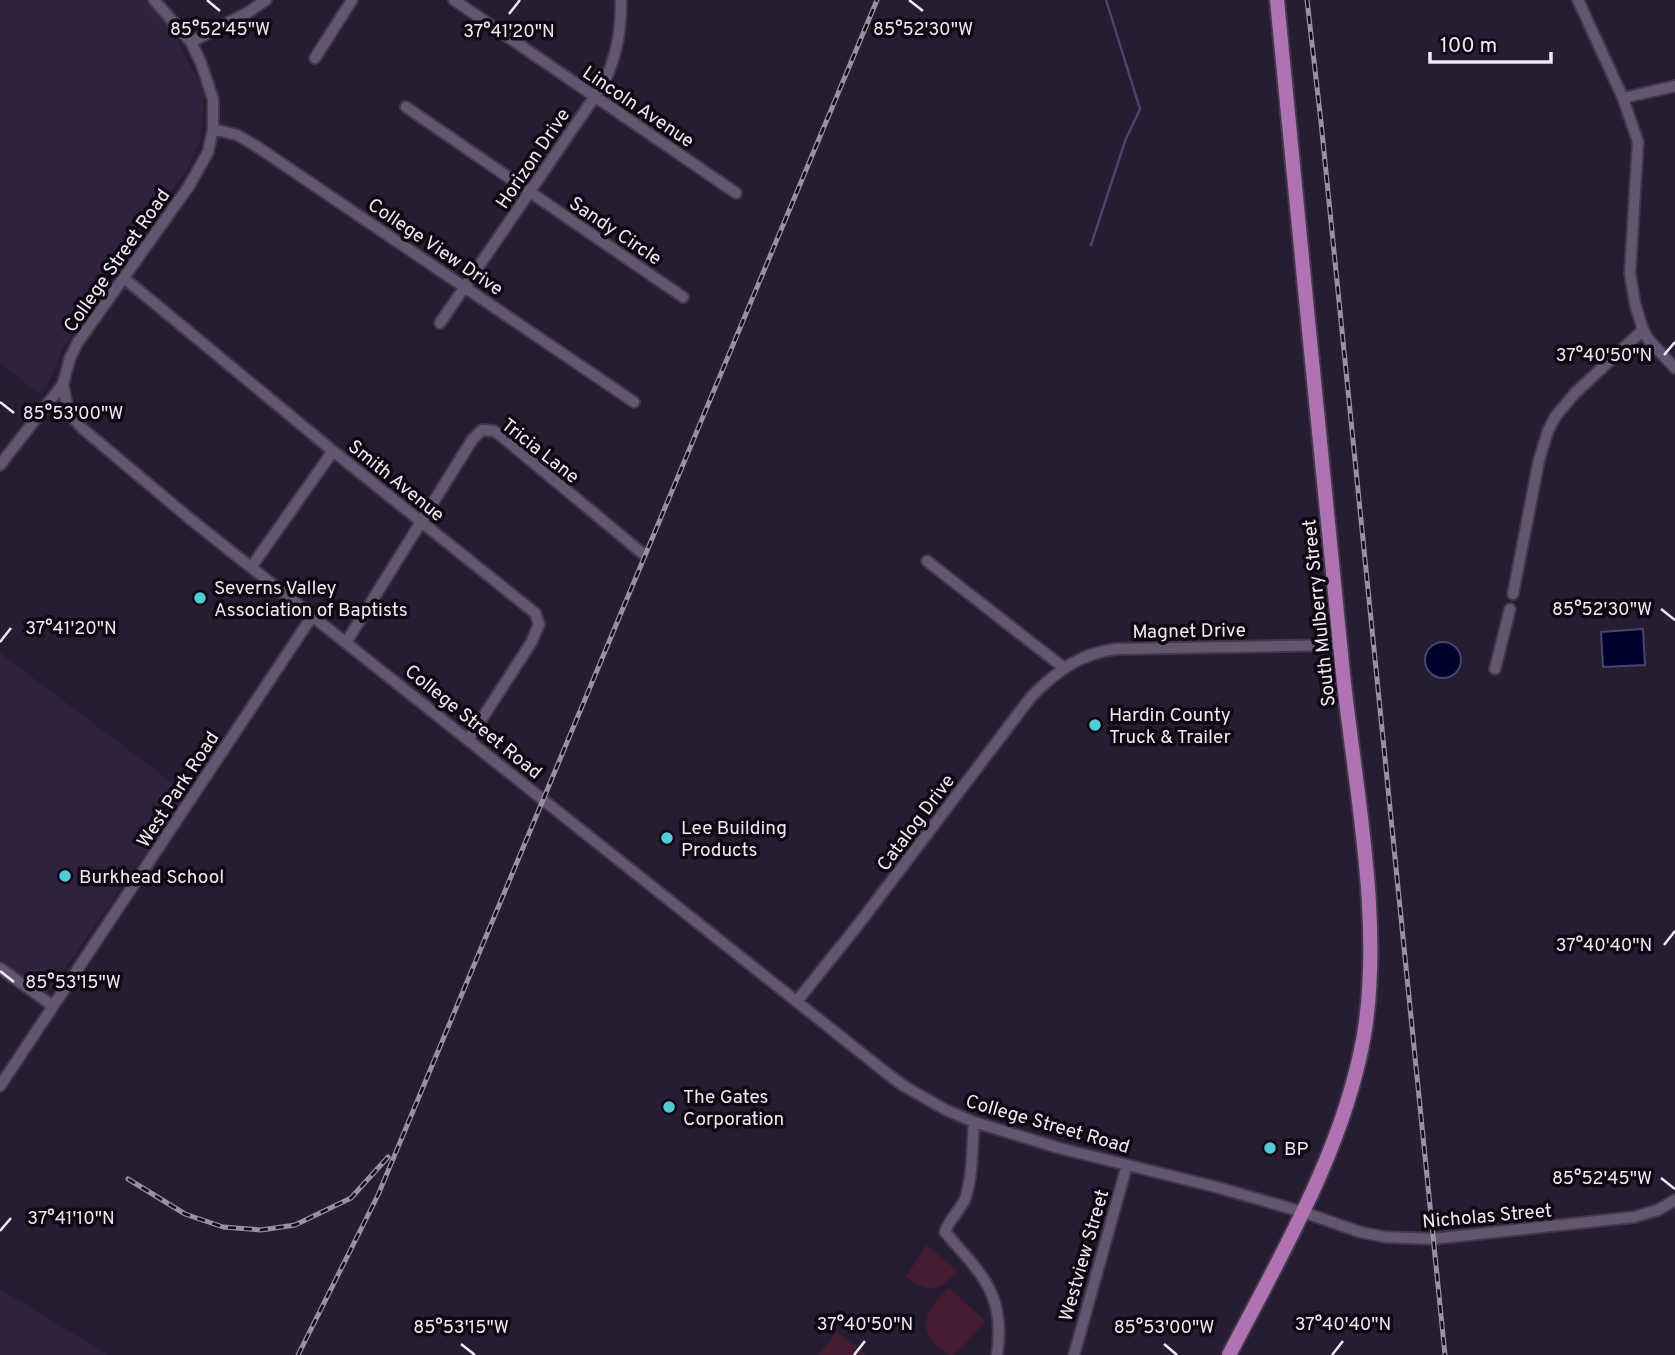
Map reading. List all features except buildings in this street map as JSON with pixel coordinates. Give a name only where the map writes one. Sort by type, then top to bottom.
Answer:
[{"type":"main road","name":"South Mulberry Street","points":[[1229,1355],[1303,1212],[1354,1080],[1364,1033],[1371,940],[1277,0]]},
{"type":"street","name":"College Street Road","points":[[154,0],[191,42],[209,83],[213,129],[208,152],[190,186],[69,358],[63,384],[67,405],[83,429],[468,740],[904,1086],[946,1110],[974,1122],[1303,1212]]},
{"type":"street","points":[[191,42],[266,0]]},
{"type":"street","points":[[315,58],[352,0]]},
{"type":"street","name":"Lincoln Avenue","points":[[454,0],[736,193]]},
{"type":"street","name":"Horizon Drive","points":[[440,323],[595,97],[612,65],[621,34],[621,0]]},
{"type":"street","points":[[1578,0],[1623,98],[1638,142],[1630,273],[1635,304],[1648,339],[1675,368]]},
{"type":"street","points":[[1623,98],[1675,86]]},
{"type":"street","name":"Sandy Circle","points":[[406,107],[683,297]]},
{"type":"street","name":"College View Drive","points":[[213,129],[237,135],[256,146],[634,402]]},
{"type":"street","name":"Smith Avenue","points":[[124,278],[333,451],[523,602],[539,619],[538,630],[531,643],[468,740]]},
{"type":"street","points":[[1513,594],[1539,460],[1548,431],[1575,393],[1643,330]]},
{"type":"street","points":[[0,465],[63,384]]},
{"type":"street","name":"Tricia Lane","points":[[347,641],[472,440],[482,430],[500,435],[642,553]]},
{"type":"street","points":[[252,566],[333,451]]},
{"type":"street","points":[[927,561],[1064,668]]},
{"type":"street","points":[[1495,669],[1510,609]]},
{"type":"street","name":"West Park Road","points":[[0,1086],[313,615]]},
{"type":"street","name":"Magnet Drive","points":[[1064,668],[1085,656],[1116,649],[1340,645]]},
{"type":"street","name":"Catalog Drive","points":[[797,1001],[1031,697],[1064,668]]},
{"type":"street","points":[[0,968],[52,1006]]},
{"type":"street","points":[[974,1122],[965,1199],[945,1232],[985,1279],[995,1298],[999,1319],[997,1355]]},
{"type":"street","name":"Westview Street","points":[[1074,1355],[1127,1165]]},
{"type":"street","name":"Nicholas Street","points":[[1303,1212],[1360,1232],[1385,1237],[1433,1239],[1614,1220],[1658,1210],[1675,1200]]},
{"type":"shaded area","points":[[0,0],[145,0],[174,33],[204,93],[200,140],[188,168],[116,268],[63,348],[46,388],[38,393],[0,362]]},
{"type":"shaded area","points":[[1643,629],[1645,665],[1603,667],[1601,632]]},
{"type":"shaded area","points":[[1443,642],[1455,648],[1461,660],[1455,672],[1443,678],[1431,672],[1425,660],[1431,648]]},
{"type":"shaded area","name":"Burkhead School","points":[[0,653],[187,794],[46,995],[0,958]]},
{"type":"shaded area","points":[[926,1246],[957,1271],[939,1287],[927,1288],[906,1277]]},
{"type":"shaded area","points":[[949,1288],[984,1320],[954,1355],[939,1348],[926,1329],[928,1314]]},
{"type":"shaded area","points":[[0,1289],[108,1355],[0,1355]]},
{"type":"shaded area","points":[[837,1332],[866,1355],[818,1355]]},
{"type":"waterway","points":[[1091,245],[1125,141],[1140,109],[1106,0]]},
{"type":"railway","points":[[298,1355],[378,1195],[877,0]]},
{"type":"railway","points":[[1307,0],[1445,1355]]},
{"type":"railway","points":[[128,1179],[185,1214],[223,1227],[261,1230],[295,1225],[351,1198],[388,1157]]},
{"type":"place","name":"Severns Valley Association of Baptists","points":[[200,598]]},
{"type":"place","name":"Hardin County Truck & Trailer","points":[[1095,725]]},
{"type":"place","name":"Lee Building Products","points":[[667,838]]},
{"type":"place","name":"Burkhead School","points":[[65,876]]},
{"type":"place","name":"The Gates Corporation","points":[[669,1107]]},
{"type":"place","name":"BP","points":[[1270,1148]]}]
